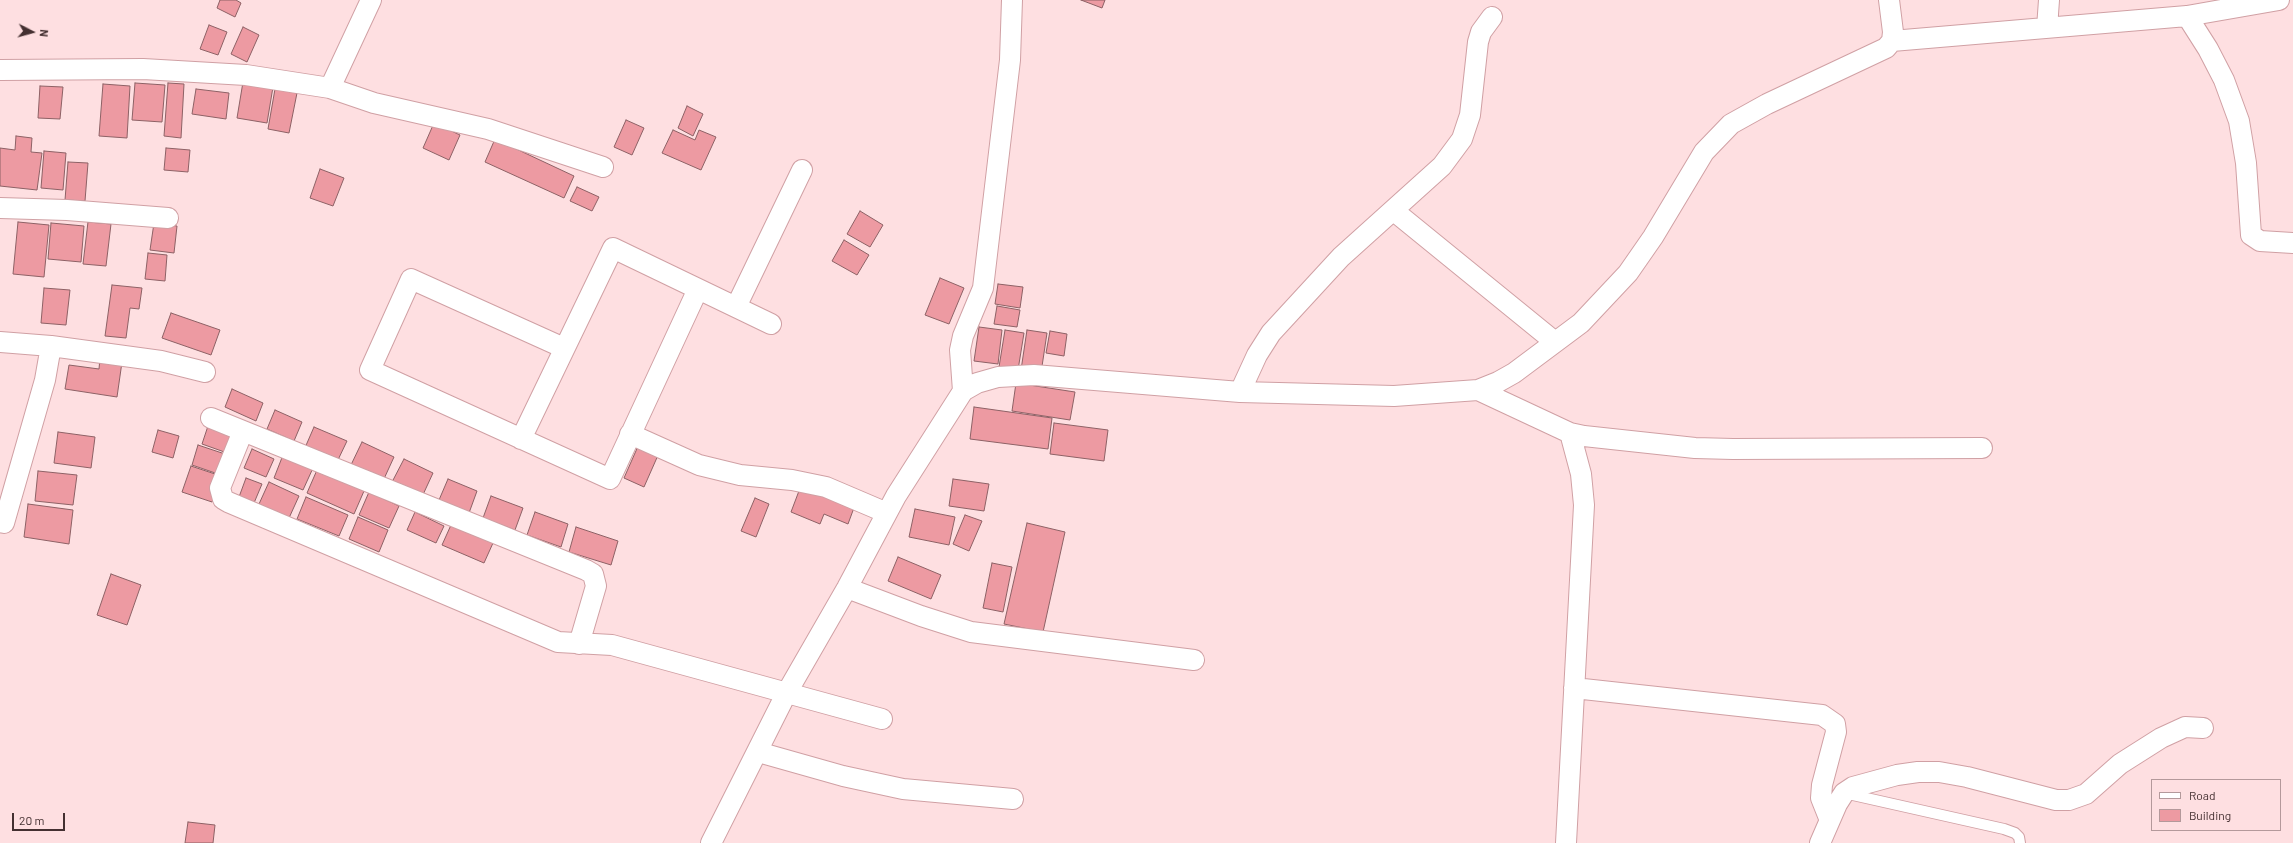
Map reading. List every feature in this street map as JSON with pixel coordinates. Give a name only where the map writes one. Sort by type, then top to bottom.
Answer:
[{"type":"street","points":[[330,88],[371,0]]},
{"type":"street","points":[[963,391],[960,350],[963,336],[983,288],[1010,60],[1012,0]]},
{"type":"street","points":[[1889,0],[1892,20],[1892,41]]},
{"type":"street","points":[[2047,28],[2049,0]]},
{"type":"street","points":[[711,843],[786,694],[847,588],[887,512],[963,391],[977,383],[998,377],[1034,375],[1240,392],[1394,396],[1478,390],[1514,374],[1581,323],[1628,273],[1653,237],[1704,152],[1731,124],[1767,104],[1881,52],[1892,41],[2047,28],[2174,11],[2279,0]]},
{"type":"street","points":[[2174,11],[2208,49],[2224,80],[2239,121],[2246,163],[2251,235],[2260,242],[2293,243]]},
{"type":"street","points":[[1240,392],[1257,355],[1271,332],[1341,257],[1394,211],[1442,166],[1462,139],[1470,115],[1478,42],[1481,32],[1492,17]]},
{"type":"street","points":[[0,70],[143,69],[246,74],[330,88],[374,103],[488,129],[603,167]]},
{"type":"street","points":[[736,307],[802,170]]},
{"type":"street","points":[[0,208],[67,210],[168,218]]},
{"type":"street","points":[[1394,211],[1555,342]]},
{"type":"street","points":[[521,439],[613,248],[771,324]]},
{"type":"street","points":[[564,348],[411,280],[370,370],[610,479],[698,289]]},
{"type":"street","points":[[0,342],[51,346],[161,361],[205,372]]},
{"type":"street","points":[[4,523],[45,380],[51,346]]},
{"type":"street","points":[[1478,390],[1570,433],[1695,448],[1982,448]]},
{"type":"street","points":[[211,418],[593,574],[596,586],[579,644]]},
{"type":"street","points":[[243,431],[220,488],[223,499],[558,642],[612,645],[786,694],[882,718]]},
{"type":"street","points":[[1566,843],[1584,494],[1581,474],[1570,433]]},
{"type":"street","points":[[630,434],[699,465],[740,475],[792,480],[826,487],[887,512]]},
{"type":"street","points":[[847,588],[920,616],[971,632],[1194,660]]},
{"type":"street","points":[[1574,688],[1822,715],[1835,724],[1836,732],[1822,785],[1821,798],[1829,818]]},
{"type":"street","points":[[1820,843],[1829,818],[1844,793],[1853,788],[1897,775],[1918,772],[1939,772],[1973,778],[2056,800],[2069,800],[2086,794],[2120,764],[2161,738],[2185,727],[2203,728]]},
{"type":"street","points":[[758,752],[843,776],[903,790],[1013,799]]},
{"type":"lane","points":[[1844,793],[2004,829],[2015,833],[2020,843]]},
{"type":"building","points":[[220,0],[236,0],[241,3],[235,17],[217,8]]},
{"type":"building","points":[[1081,0],[1105,0],[1102,8]]},
{"type":"building","points":[[209,25],[227,32],[218,55],[200,49]]},
{"type":"building","points":[[243,27],[259,35],[247,62],[231,54]]},
{"type":"building","points":[[243,82],[273,87],[267,123],[237,118]]},
{"type":"building","points":[[135,83],[165,85],[162,122],[132,120]]},
{"type":"building","points":[[168,83],[184,84],[181,138],[164,136]]},
{"type":"building","points":[[103,84],[130,86],[127,138],[99,136]]},
{"type":"building","points":[[40,86],[63,87],[60,119],[38,118]]},
{"type":"building","points":[[196,89],[229,93],[226,119],[192,114]]},
{"type":"building","points":[[275,89],[297,93],[289,133],[268,129]]},
{"type":"building","points":[[687,106],[703,114],[693,136],[678,128]]},
{"type":"building","points":[[626,120],[644,128],[632,155],[614,147]]},
{"type":"building","points":[[434,123],[460,135],[449,160],[423,148]]},
{"type":"building","points":[[673,130],[695,140],[699,130],[716,137],[701,170],[662,153]]},
{"type":"building","points":[[16,136],[32,138],[31,152],[42,153],[37,190],[0,186],[0,148],[15,150]]},
{"type":"building","points":[[495,139],[574,176],[564,198],[485,162]]},
{"type":"building","points":[[166,148],[190,150],[188,172],[164,170]]},
{"type":"building","points":[[44,151],[66,153],[63,190],[41,188]]},
{"type":"building","points":[[68,162],[88,163],[85,201],[65,200]]},
{"type":"building","points":[[320,169],[344,178],[333,206],[310,198]]},
{"type":"building","points":[[577,187],[599,197],[592,211],[570,201]]},
{"type":"building","points":[[860,211],[883,225],[870,247],[847,234]]},
{"type":"building","points":[[18,222],[49,225],[44,277],[13,274]]},
{"type":"building","points":[[88,222],[111,224],[106,266],[83,264]]},
{"type":"building","points":[[51,223],[84,226],[81,262],[48,259]]},
{"type":"building","points":[[154,223],[177,226],[174,253],[150,250]]},
{"type":"building","points":[[844,240],[869,255],[857,275],[832,261]]},
{"type":"building","points":[[148,253],[167,255],[165,281],[145,279]]},
{"type":"building","points":[[940,278],[964,288],[949,324],[925,315]]},
{"type":"building","points":[[998,284],[1023,287],[1020,308],[995,304]]},
{"type":"building","points":[[112,285],[142,288],[139,309],[130,308],[126,338],[105,336]]},
{"type":"building","points":[[44,288],[70,290],[66,325],[41,323]]},
{"type":"building","points":[[997,306],[1020,310],[1017,327],[994,324]]},
{"type":"building","points":[[171,313],[220,330],[211,355],[162,338]]},
{"type":"building","points":[[979,327],[1002,330],[998,364],[974,361]]},
{"type":"building","points":[[1005,330],[1024,333],[1018,370],[999,367]]},
{"type":"building","points":[[1027,330],[1047,333],[1041,373],[1021,370]]},
{"type":"building","points":[[1050,331],[1067,334],[1064,356],[1046,353]]},
{"type":"building","points":[[100,358],[122,362],[117,397],[65,389],[69,365],[99,369]]},
{"type":"building","points":[[1016,383],[1075,392],[1070,420],[1012,411]]},
{"type":"building","points":[[232,389],[263,403],[256,421],[225,407]]},
{"type":"building","points":[[974,407],[1052,418],[1048,449],[970,439]]},
{"type":"building","points":[[275,410],[302,422],[294,441],[267,429]]},
{"type":"building","points":[[1054,423],[1108,430],[1104,461],[1050,454]]},
{"type":"building","points":[[208,426],[236,436],[230,454],[202,444]]},
{"type":"building","points":[[314,427],[347,441],[336,464],[304,450]]},
{"type":"building","points":[[158,430],[179,436],[173,458],[152,452]]},
{"type":"building","points":[[58,432],[95,437],[91,468],[54,463]]},
{"type":"building","points":[[362,442],[394,457],[383,481],[350,467]]},
{"type":"building","points":[[639,444],[659,453],[644,487],[624,478]]},
{"type":"building","points":[[198,445],[228,455],[221,475],[192,465]]},
{"type":"building","points":[[252,449],[274,459],[266,477],[244,468]]},
{"type":"building","points":[[283,455],[313,468],[303,490],[274,478]]},
{"type":"building","points":[[404,459],[433,473],[421,499],[391,484]]},
{"type":"building","points":[[191,466],[221,476],[212,502],[182,492]]},
{"type":"building","points":[[317,470],[364,491],[354,514],[307,493]]},
{"type":"building","points":[[38,471],[77,475],[73,505],[35,501]]},
{"type":"building","points":[[246,478],[262,484],[254,503],[239,497]]},
{"type":"building","points":[[448,479],[477,491],[469,513],[439,500]]},
{"type":"building","points":[[953,479],[989,484],[984,511],[949,506]]},
{"type":"building","points":[[269,482],[299,496],[289,518],[259,504]]},
{"type":"building","points":[[802,483],[855,505],[848,524],[824,514],[820,524],[791,512]]},
{"type":"building","points":[[369,492],[399,506],[389,528],[359,515]]},
{"type":"building","points":[[491,496],[523,508],[515,530],[483,518]]},
{"type":"building","points":[[306,497],[348,515],[339,536],[297,519]]},
{"type":"building","points":[[755,498],[769,504],[756,537],[741,531]]},
{"type":"building","points":[[28,504],[73,510],[69,544],[24,537]]},
{"type":"building","points":[[915,509],[955,517],[949,545],[909,537]]},
{"type":"building","points":[[415,512],[444,526],[436,543],[407,530]]},
{"type":"building","points":[[535,512],[568,524],[561,547],[527,535]]},
{"type":"building","points":[[965,515],[982,521],[969,551],[953,544]]},
{"type":"building","points":[[358,517],[388,530],[379,552],[349,539]]},
{"type":"building","points":[[1027,523],[1065,532],[1043,632],[1004,624]]},
{"type":"building","points":[[451,525],[493,543],[484,563],[442,545]]},
{"type":"building","points":[[576,527],[618,541],[611,565],[569,552]]},
{"type":"building","points":[[898,557],[941,575],[931,599],[888,581]]},
{"type":"building","points":[[992,563],[1012,567],[1003,612],[983,608]]},
{"type":"building","points":[[111,574],[141,585],[127,625],[97,615]]},
{"type":"building","points":[[188,822],[215,825],[213,843],[185,843]]}]
